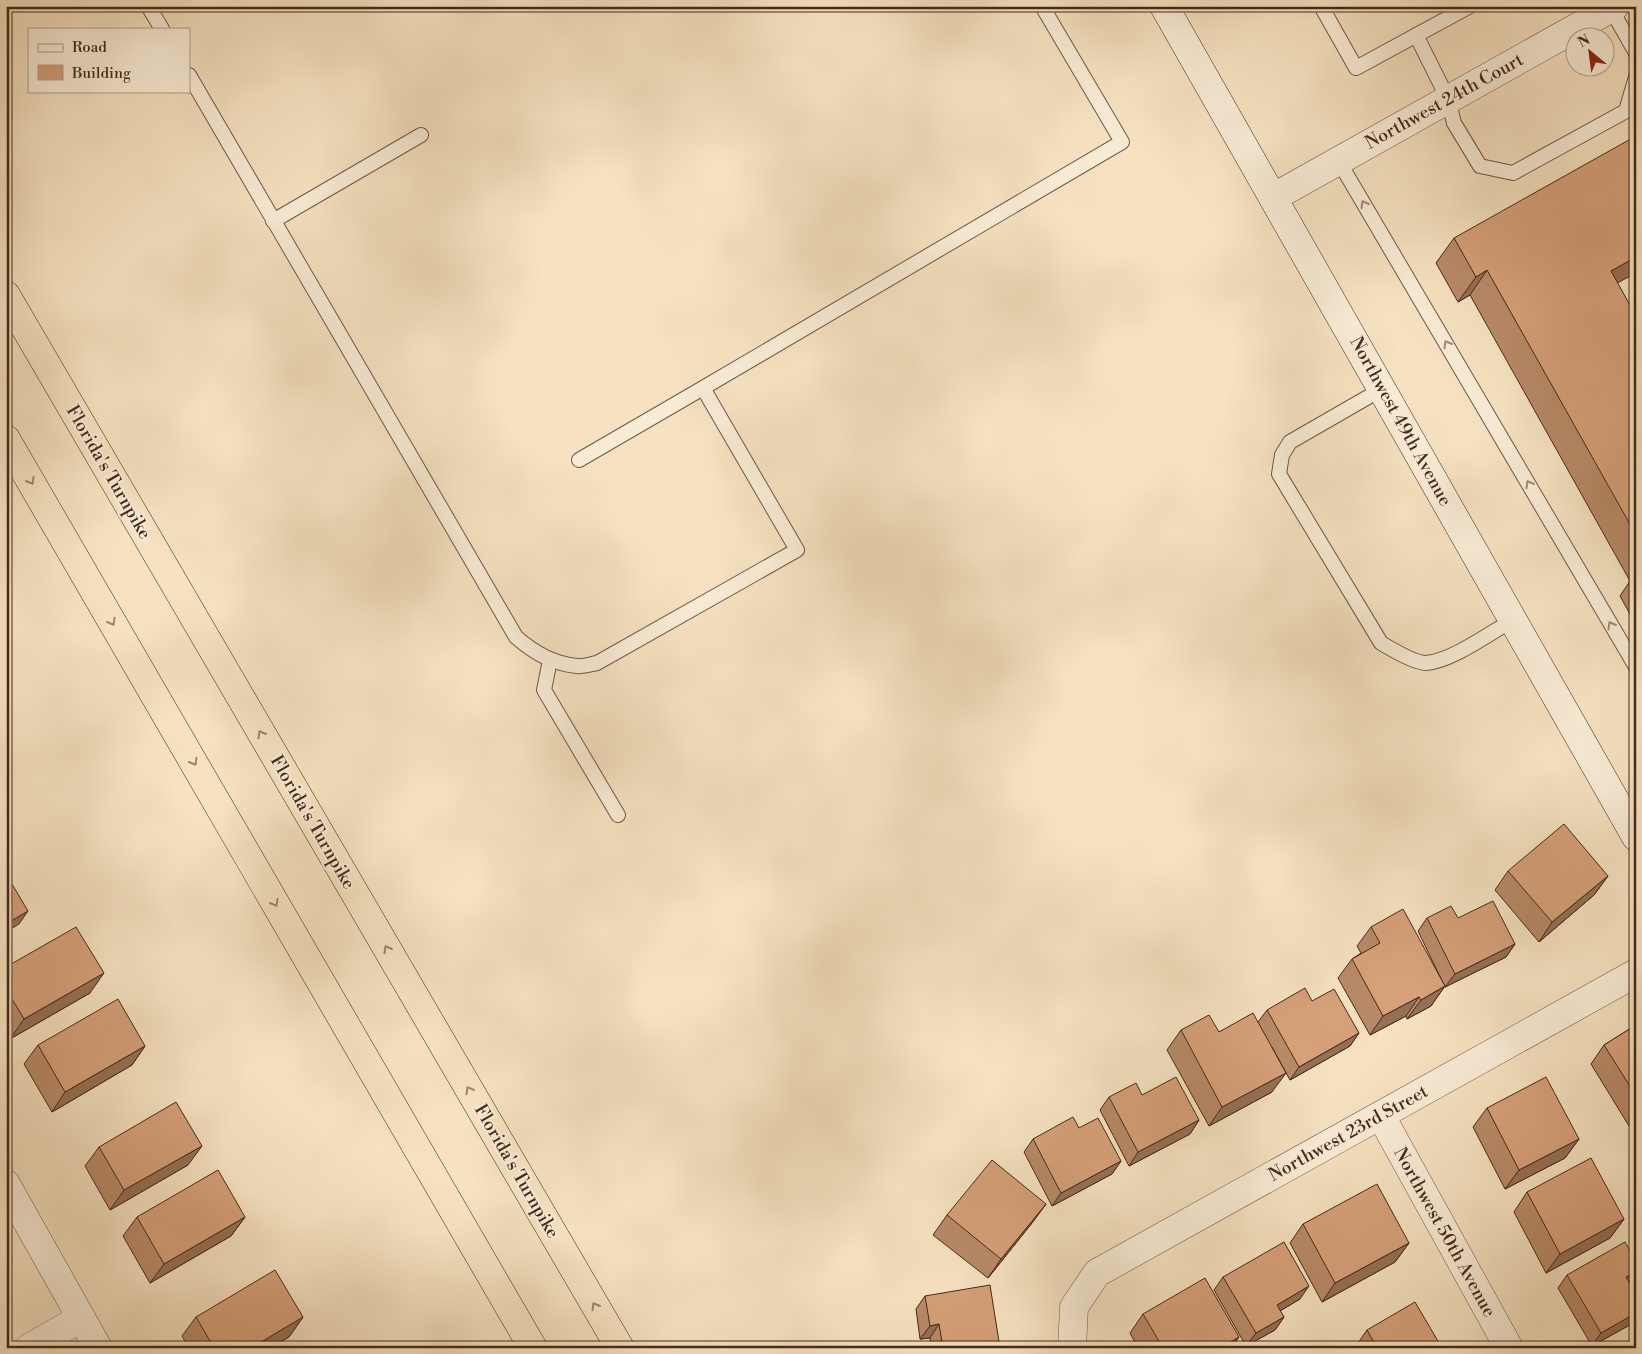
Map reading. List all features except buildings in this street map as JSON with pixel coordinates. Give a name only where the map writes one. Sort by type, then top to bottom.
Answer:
[{"type":"highway","name":"Florida's Turnpike","points":[[6,295],[620,1348]]},
{"type":"highway","points":[[6,439],[532,1348]]},
{"type":"street","name":"Northwest 49th Avenue","points":[[1164,6],[1636,837]]},
{"type":"street","name":"Northwest 24th Court","points":[[1274,197],[1613,8]]},
{"type":"street","name":"Northwest 23rd Street","points":[[1072,1348],[1074,1307],[1096,1273],[1636,973]]},
{"type":"street","name":"Northwest 50th Avenue","points":[[1381,1116],[1509,1348]]},
{"type":"street","points":[[6,1184],[98,1348]]},
{"type":"street","points":[[29,1348],[81,1318]]},
{"type":"lane","points":[[148,6],[161,28]]},
{"type":"lane","points":[[580,460],[1122,142],[1042,6]]},
{"type":"lane","points":[[1321,6],[1356,68],[1470,6]]},
{"type":"lane","points":[[1613,8],[1636,53]]},
{"type":"lane","points":[[1416,35],[1448,99],[1454,123],[1480,166],[1513,173],[1626,111],[1636,77]]},
{"type":"lane","points":[[190,77],[516,636],[528,647],[550,660],[578,667],[597,663],[797,550],[703,388]]},
{"type":"lane","points":[[273,221],[421,135]]},
{"type":"lane","points":[[1338,160],[1636,667]]},
{"type":"lane","points":[[1382,389],[1290,442],[1282,454],[1279,474],[1381,643],[1400,654],[1425,663],[1450,656],[1513,620]]},
{"type":"lane","points":[[550,660],[544,690],[618,815]]}]
